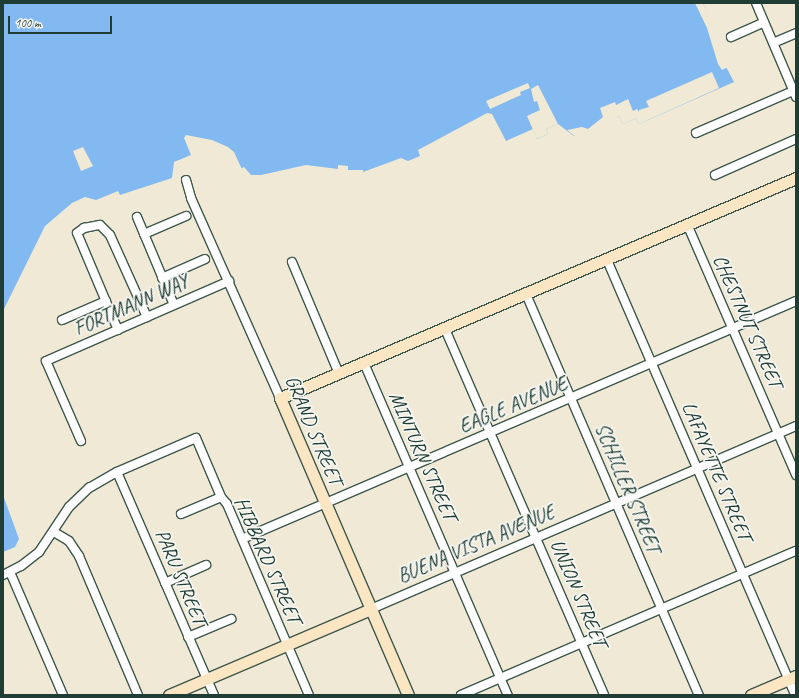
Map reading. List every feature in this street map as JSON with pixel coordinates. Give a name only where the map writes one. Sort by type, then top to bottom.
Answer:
[{"type":"street","points":[[696,132],[794,90],[756,3]]},
{"type":"street","points":[[731,37],[764,22]]},
{"type":"street","points":[[773,43],[796,33]]},
{"type":"street","points":[[715,175],[796,139]]},
{"type":"street","points":[[280,398],[607,260],[796,178]]},
{"type":"street","name":"GRAND STREET","points":[[186,180],[191,198],[326,503],[408,695]]},
{"type":"street","points":[[144,234],[186,216]]},
{"type":"street","points":[[136,217],[174,305]]},
{"type":"street","name":"CHESTNUT STREET","points":[[687,224],[796,475]]},
{"type":"street","points":[[118,330],[77,233],[93,225],[105,228],[147,317]]},
{"type":"street","points":[[162,278],[205,259]]},
{"type":"street","name":"LAFAYETTE STREET","points":[[607,260],[743,574],[792,677],[795,695]]},
{"type":"street","points":[[292,262],[339,374]]},
{"type":"street","name":"FORTMANN WAY","points":[[81,441],[46,361],[229,281]]},
{"type":"street","name":"SCHILLER STREET","points":[[526,294],[699,695]]},
{"type":"street","points":[[62,320],[106,301]]},
{"type":"street","name":"EAGLE AVENUE","points":[[242,539],[796,301]]},
{"type":"street","name":"UNION STREET","points":[[445,329],[604,695]]},
{"type":"street","name":"MINTURN STREET","points":[[364,363],[508,695]]},
{"type":"street","name":"BUENA VISTA AVENUE","points":[[169,695],[796,426]]},
{"type":"street","name":"HIBBARD STREET","points":[[117,472],[196,438],[221,497],[227,504],[309,695]]},
{"type":"street","points":[[64,695],[6,573],[39,552],[76,499],[100,480],[117,472]]},
{"type":"street","name":"PARU STREET","points":[[117,472],[214,695]]},
{"type":"street","points":[[181,514],[221,497]]},
{"type":"street","points":[[54,532],[69,542],[79,556],[138,695]]},
{"type":"street","points":[[461,695],[796,551]]},
{"type":"street","points":[[165,583],[206,566]]},
{"type":"street","points":[[188,637],[231,619]]},
{"type":"street","points":[[751,695],[792,677]]},
{"type":"water","points":[[3,3],[703,3],[724,63],[734,82],[639,124],[636,118],[623,124],[619,116],[574,136],[558,124],[546,129],[548,134],[537,139],[533,129],[506,141],[492,114],[487,113],[418,150],[420,156],[408,161],[401,158],[363,172],[363,175],[322,171],[246,178],[234,152],[228,147],[212,140],[186,135],[184,138],[191,155],[174,162],[172,178],[120,195],[118,191],[96,200],[85,197],[72,203],[45,226],[3,311]]},
{"type":"water","points":[[3,495],[19,539],[15,547],[3,552]]},
{"type":"pier","points":[[695,3],[703,3],[728,67],[722,70],[718,64],[707,28]]},
{"type":"pier","points":[[712,72],[719,88],[639,124],[636,118],[623,124],[619,116],[579,137],[576,137],[567,130],[582,127],[588,129],[603,117],[600,108],[615,102],[616,105],[628,99],[633,111],[637,109],[639,112],[639,110],[649,107],[646,101]]},
{"type":"pier","points":[[528,83],[530,88],[520,92],[521,95],[490,109],[486,101]]},
{"type":"pier","points":[[538,85],[558,124],[546,129],[548,134],[537,139],[527,116],[540,110],[537,101],[534,102],[531,89]]},
{"type":"pier","points":[[83,147],[93,166],[81,171],[73,151]]},
{"type":"pier","points":[[306,165],[338,169],[338,165],[348,166],[348,170],[363,170],[364,177],[322,173],[252,180],[244,179],[240,169],[244,167],[251,175],[261,175]]}]
